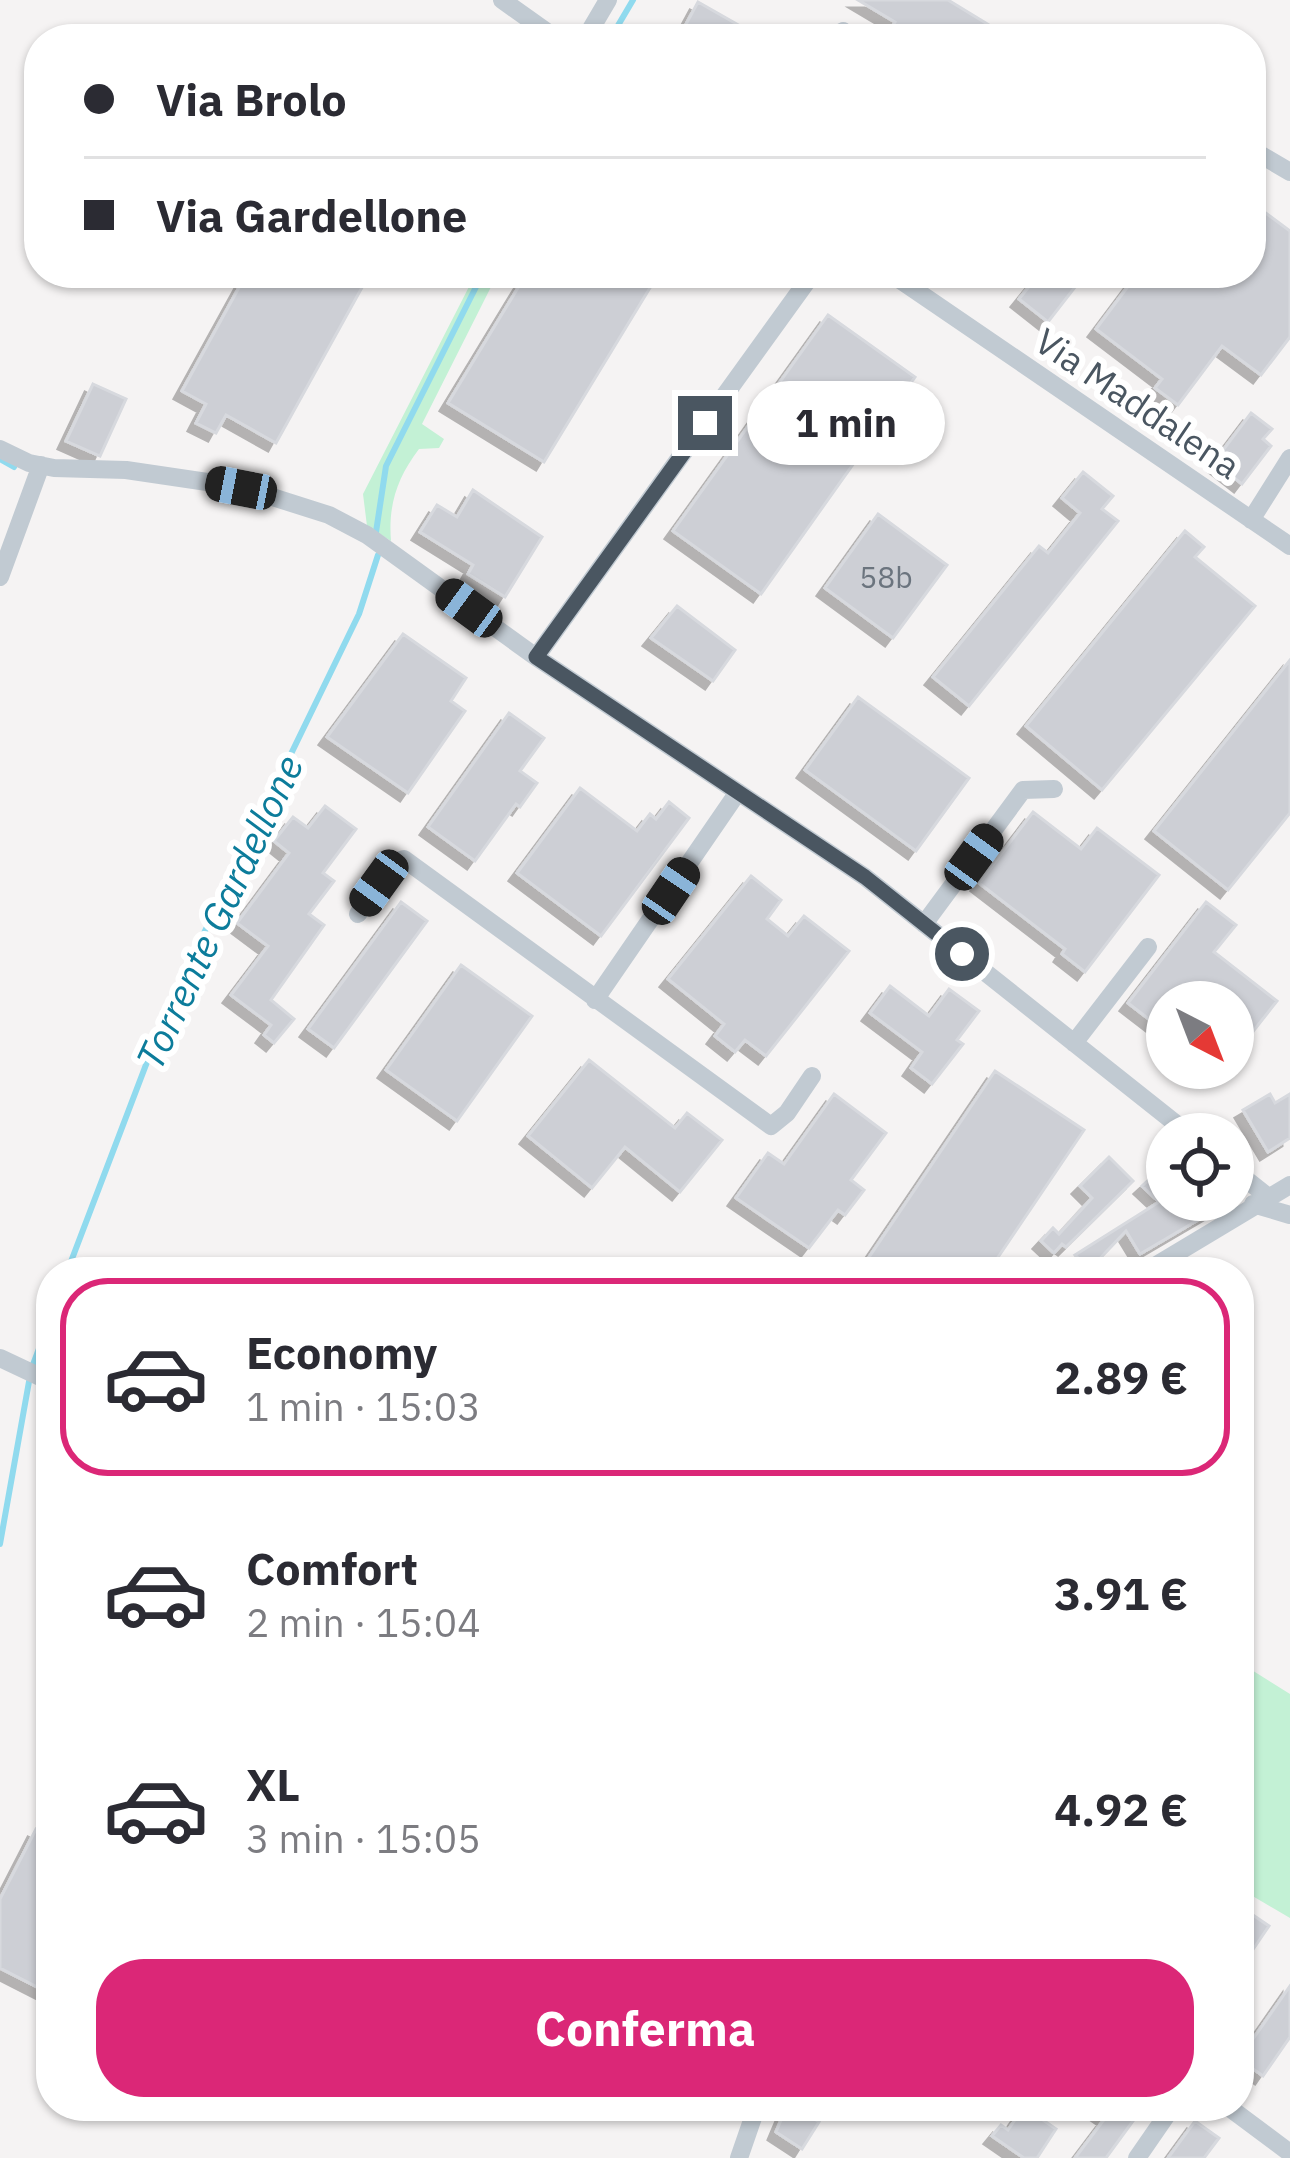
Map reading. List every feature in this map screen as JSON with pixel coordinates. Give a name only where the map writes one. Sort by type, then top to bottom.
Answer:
[{"type":"street","points":[[502,0],[536,24]]},
{"type":"street","points":[[536,657],[802,288]]},
{"type":"street","name":"Via Maddalena","points":[[912,288],[1290,545]]},
{"type":"street","points":[[0,449],[41,465],[182,476],[241,488],[329,514],[367,535],[536,657],[865,877],[1162,1113]]},
{"type":"street","points":[[1251,520],[1290,458]]},
{"type":"street","points":[[0,577],[41,465]]},
{"type":"street","points":[[925,924],[1023,790],[1054,789]]},
{"type":"street","points":[[596,1000],[738,792]]},
{"type":"street","points":[[358,914],[393,863],[404,859],[771,1126],[787,1113],[812,1076]]},
{"type":"street","points":[[1074,1043],[1148,947]]},
{"type":"street","points":[[1170,1257],[1276,1196],[1290,1215]]},
{"type":"street","points":[[0,1358],[36,1375]]},
{"type":"street","points":[[739,2158],[751,2121]]},
{"type":"street","points":[[1137,2158],[1163,2121]]},
{"type":"street","points":[[1247,2121],[1290,2153]]},
{"type":"green space","points":[[468,288],[490,288],[422,424],[444,439],[439,448],[419,449],[405,471],[393,504],[391,541],[367,526],[363,494]]},
{"type":"green space","points":[[1254,1671],[1290,1694],[1290,1918],[1254,1897]]},
{"type":"building","points":[[858,0],[948,0],[987,24],[894,24]]},
{"type":"building","points":[[698,2],[737,24],[686,24]]},
{"type":"building","points":[[1266,213],[1290,231],[1290,337],[1261,375],[1222,346],[1178,405],[1155,388],[1162,379],[1096,329],[1127,288],[1266,288]]},
{"type":"building","points":[[239,288],[362,288],[276,443],[226,415],[216,433],[196,423],[206,404],[182,391]]},
{"type":"building","points":[[518,288],[650,288],[544,462],[448,403]]},
{"type":"building","points":[[1028,288],[1074,288],[1048,322],[1019,299]]},
{"type":"building","points":[[828,315],[915,377],[761,594],[673,531]]},
{"type":"building","points":[[93,384],[126,399],[100,456],[66,441]]},
{"type":"building","points":[[1251,413],[1272,429],[1263,439],[1271,446],[1242,484],[1214,462]]},
{"type":"building","points":[[1083,472],[1113,496],[1102,509],[1118,521],[969,706],[933,677],[1039,546],[1048,553],[1080,513],[1062,498]]},
{"type":"building","points":[[473,490],[542,537],[505,597],[468,574],[473,565],[420,532],[437,505],[457,517]]},
{"type":"building","points":[[878,514],[947,565],[893,638],[825,588]]},
{"type":"building","points":[[1185,531],[1204,547],[1195,557],[1255,606],[1102,790],[1026,726]]},
{"type":"building","points":[[677,606],[735,650],[713,681],[651,638]]},
{"type":"building","points":[[403,634],[466,678],[451,701],[465,711],[408,793],[327,737]]},
{"type":"building","points":[[1290,660],[1290,813],[1228,890],[1154,831]]},
{"type":"building","points":[[858,697],[969,778],[916,851],[805,770]]},
{"type":"building","points":[[509,713],[544,738],[520,771],[537,783],[475,861],[428,827]]},
{"type":"building","points":[[580,788],[637,831],[650,814],[656,819],[669,802],[689,818],[601,936],[517,873]]},
{"type":"building","points":[[325,806],[356,829],[323,873],[334,881],[309,914],[324,925],[271,1000],[294,1019],[274,1043],[264,1035],[271,1025],[231,995],[268,946],[237,923],[289,853],[274,841],[293,817],[308,828]]},
{"type":"building","points":[[1033,812],[1081,849],[1097,828],[1159,875],[1085,972],[1062,954],[1065,949],[979,883]]},
{"type":"building","points":[[751,876],[781,900],[767,919],[788,936],[804,916],[849,951],[766,1056],[745,1040],[735,1052],[715,1036],[724,1024],[668,979]]},
{"type":"building","points":[[401,902],[427,921],[334,1048],[308,1029]]},
{"type":"building","points":[[1206,902],[1236,925],[1214,952],[1251,981],[1146,981],[1146,1017],[1128,1003]]},
{"type":"building","points":[[461,965],[532,1016],[457,1121],[386,1070]]},
{"type":"building","points":[[1254,983],[1277,1001],[1254,1030]]},
{"type":"building","points":[[890,986],[929,1016],[949,989],[979,1011],[957,1040],[963,1044],[932,1084],[911,1068],[922,1052],[870,1013]]},
{"type":"building","points":[[589,1060],[675,1128],[687,1113],[722,1140],[680,1192],[625,1147],[592,1188],[528,1136]]},
{"type":"building","points":[[995,1071],[1084,1130],[998,1257],[869,1257]]},
{"type":"building","points":[[834,1094],[886,1133],[851,1180],[864,1190],[845,1215],[838,1210],[809,1248],[736,1198],[768,1153],[784,1164]]},
{"type":"building","points":[[1270,1094],[1275,1103],[1290,1094],[1290,1138],[1268,1152],[1254,1128],[1254,1113],[1243,1110]]},
{"type":"building","points":[[1109,1157],[1133,1181],[1066,1247],[1062,1244],[1054,1253],[1041,1241],[1053,1228],[1059,1234],[1092,1198],[1080,1186]]},
{"type":"building","points":[[1146,1210],[1146,1221],[1196,1221],[1140,1254],[1126,1231],[1101,1257],[1075,1255]]},
{"type":"building","points":[[36,1829],[36,1986],[0,1968],[0,1899]]},
{"type":"building","points":[[1254,1916],[1269,1926],[1254,1948]]},
{"type":"building","points":[[1290,1986],[1290,2037],[1263,2076],[1254,2070],[1254,2038]]},
{"type":"building","points":[[781,2121],[819,2122],[802,2149],[776,2132]]},
{"type":"building","points":[[1014,2121],[1044,2121],[1056,2129],[1037,2158],[1024,2158],[992,2136],[1001,2125],[1008,2130]]},
{"type":"building","points":[[1103,2121],[1133,2121],[1106,2158],[1075,2158]]},
{"type":"building","points":[[1195,2121],[1219,2138],[1204,2158],[1168,2158]]},
{"type":"waterway","name":"Torrente Gardellone","points":[[619,24],[633,0]]},
{"type":"waterway","name":"Torrente Gardellone","points":[[376,532],[386,466],[475,288]]},
{"type":"waterway","points":[[0,459],[14,467]]},
{"type":"waterway","name":"Torrente Gardellone","points":[[73,1257],[168,1007],[359,614],[378,555]]},
{"type":"waterway","name":"Torrente Gardellone","points":[[32,1367],[36,1356]]},
{"type":"waterway","name":"Torrente Gardellone","points":[[0,1544],[30,1376]]},
{"type":"route","points":[[705,423],[536,657],[865,877],[962,954]]}]
